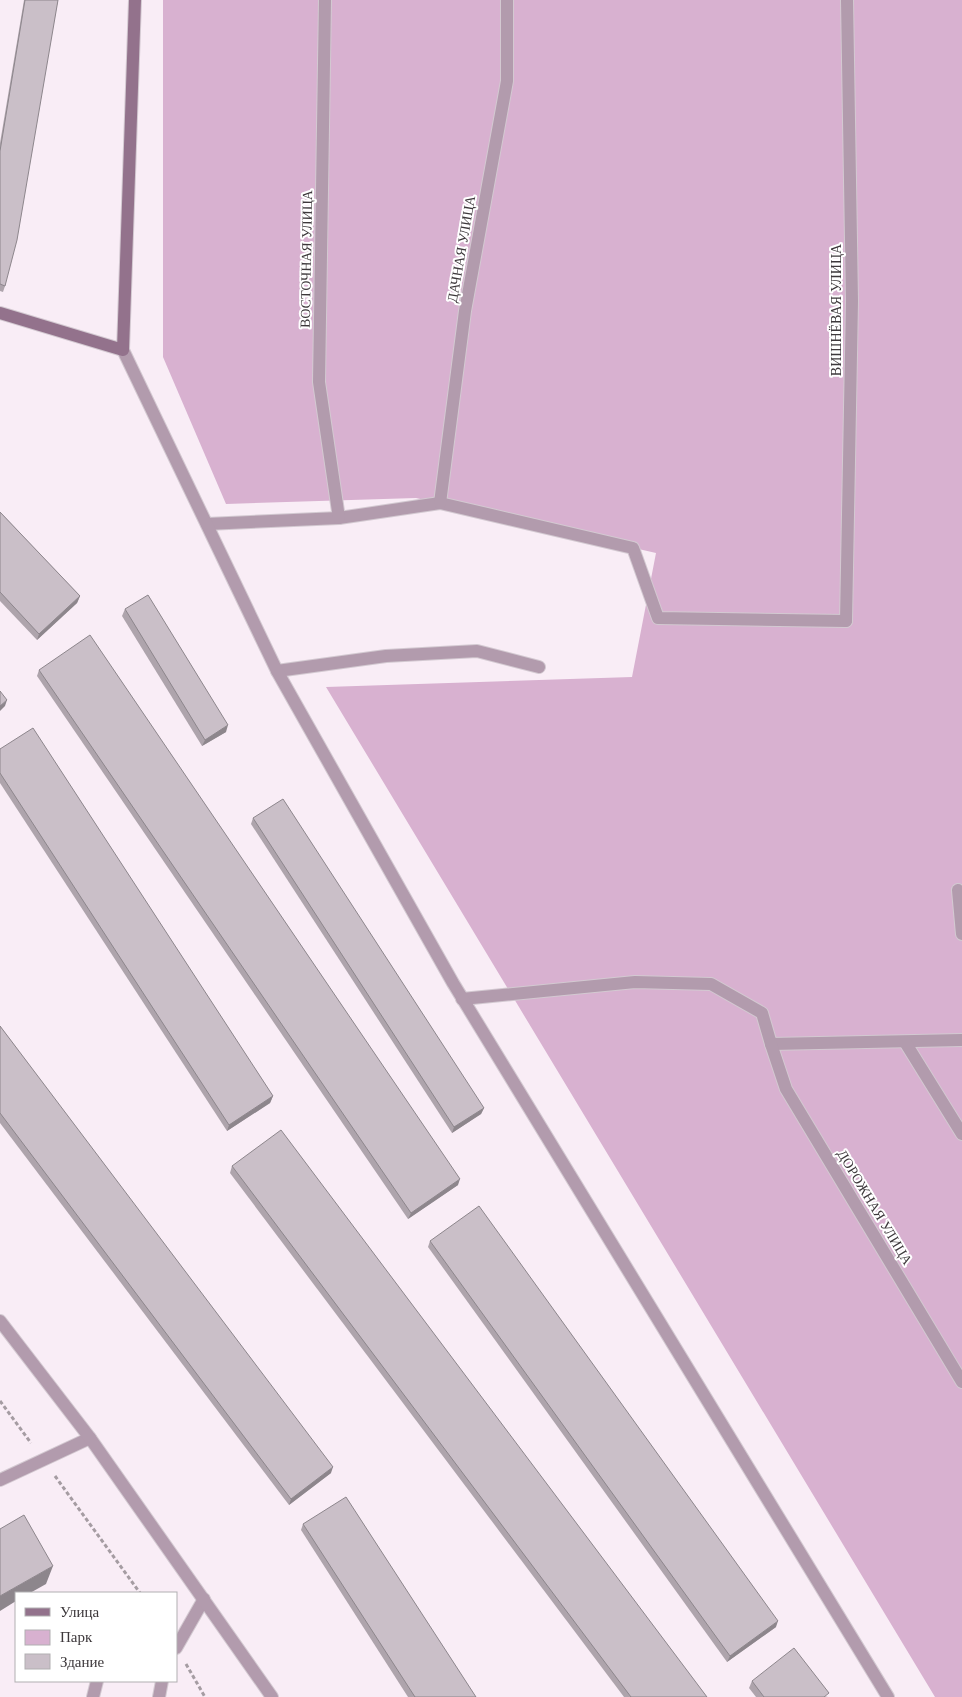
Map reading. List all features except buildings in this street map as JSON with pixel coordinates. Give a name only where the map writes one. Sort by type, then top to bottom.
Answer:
[{"type":"main road","points":[[0,313],[123,350],[135,0]]},
{"type":"street","name":"ВОСТОЧНАЯ УЛИЦА","points":[[325,0],[319,382],[339,518]]},
{"type":"street","name":"ДАЧНАЯ УЛИЦА","points":[[440,504],[465,311],[507,81],[507,0]]},
{"type":"street","name":"ВИШНЁВАЯ УЛИЦА","points":[[440,504],[633,548],[658,618],[846,621],[852,302],[847,0]]},
{"type":"street","points":[[123,350],[277,671],[462,999],[888,1697]]},
{"type":"street","points":[[207,524],[339,518],[440,504]]},
{"type":"street","points":[[277,671],[386,656],[477,651],[539,667]]},
{"type":"street","points":[[958,890],[962,934]]},
{"type":"street","name":"ДОРОЖНАЯ УЛИЦА","points":[[462,999],[635,982],[711,984],[762,1013],[786,1089],[962,1382]]},
{"type":"street","points":[[771,1044],[962,1040]]},
{"type":"street","points":[[905,1042],[962,1134]]},
{"type":"street","points":[[0,1322],[90,1438],[272,1697]]},
{"type":"street","points":[[0,1480],[90,1438]]},
{"type":"street","points":[[179,1652],[204,1600]]},
{"type":"street","points":[[92,1697],[97,1682]]},
{"type":"street","points":[[159,1697],[162,1682]]},
{"type":"path","points":[[0,1401],[139,1592]]},
{"type":"path","points":[[179,1652],[205,1697]]},
{"type":"green space","points":[[163,0],[962,0],[962,1697],[935,1697],[326,687],[632,677],[656,553],[416,498],[226,504],[163,357]]}]
